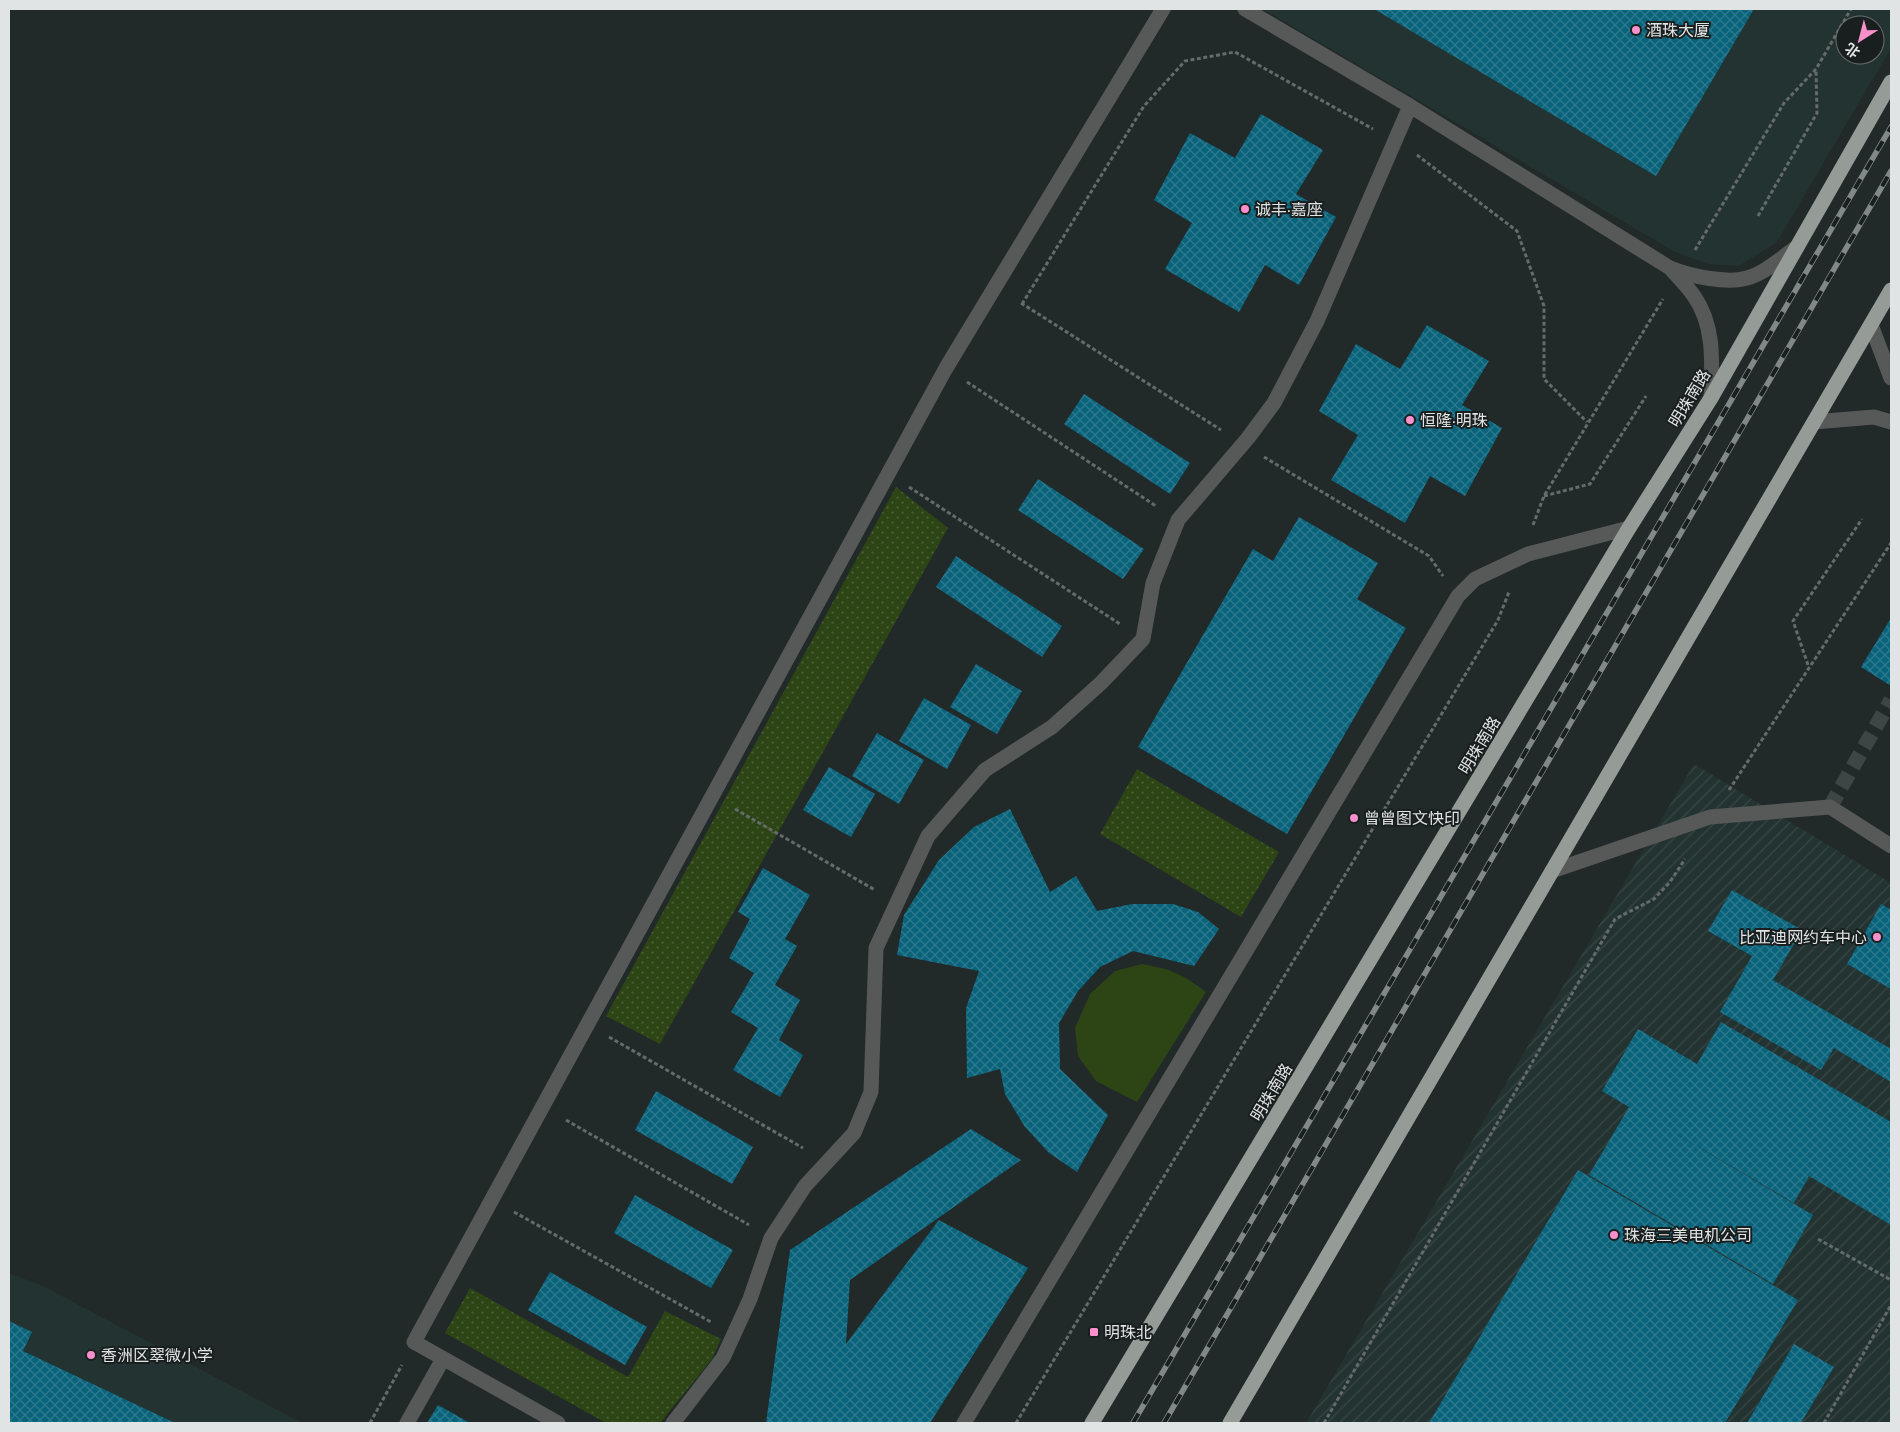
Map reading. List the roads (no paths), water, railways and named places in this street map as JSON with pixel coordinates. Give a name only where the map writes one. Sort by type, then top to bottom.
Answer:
[{"type":"highway","name":"明珠南路","points":[[1092,1423],[1629,528],[1711,398],[1891,82]]},
{"type":"highway","points":[[1230,1423],[1891,290]]},
{"type":"street","points":[[558,1423],[414,1342],[946,368],[1163,9]]},
{"type":"street","points":[[1246,9],[1607,226],[1676,272],[1694,297],[1709,328],[1711,398]]},
{"type":"street","points":[[673,1423],[723,1358],[750,1299],[772,1238],[805,1186],[854,1134],[871,1092],[876,948],[928,836],[985,770],[1052,726],[1101,683],[1143,639],[1152,583],[1178,520],[1243,444],[1274,403],[1317,321],[1410,106]]},
{"type":"street","points":[[1676,272],[1706,278],[1745,279],[1769,267],[1796,247]]},
{"type":"street","points":[[1870,325],[1891,378]]},
{"type":"street","points":[[1814,422],[1874,416],[1891,422]]},
{"type":"street","points":[[964,1423],[1458,596],[1475,579],[1522,557],[1629,528]]},
{"type":"street","points":[[1552,871],[1710,817],[1830,807],[1891,846]]},
{"type":"street","points":[[407,1423],[443,1359]]},
{"type":"tunnel","points":[[1830,807],[1891,700]]},
{"type":"railway","points":[[1133,1423],[1891,127]]},
{"type":"railway","points":[[1164,1423],[1891,171]]},
{"type":"place","name":"酒珠大厦","points":[[1636,30]]},
{"type":"place","name":"诚丰·嘉座","points":[[1245,209]]},
{"type":"place","name":"恒隆·明珠","points":[[1410,420]]},
{"type":"place","name":"曾曾图文快印","points":[[1354,818]]},
{"type":"place","name":"比亚迪网约车中心","points":[[1877,937]]},
{"type":"place","name":"珠海三美电机公司","points":[[1614,1235]]},
{"type":"place","name":"明珠北","points":[[1094,1332]]},
{"type":"place","name":"香洲区翠微小学","points":[[91,1355]]}]
